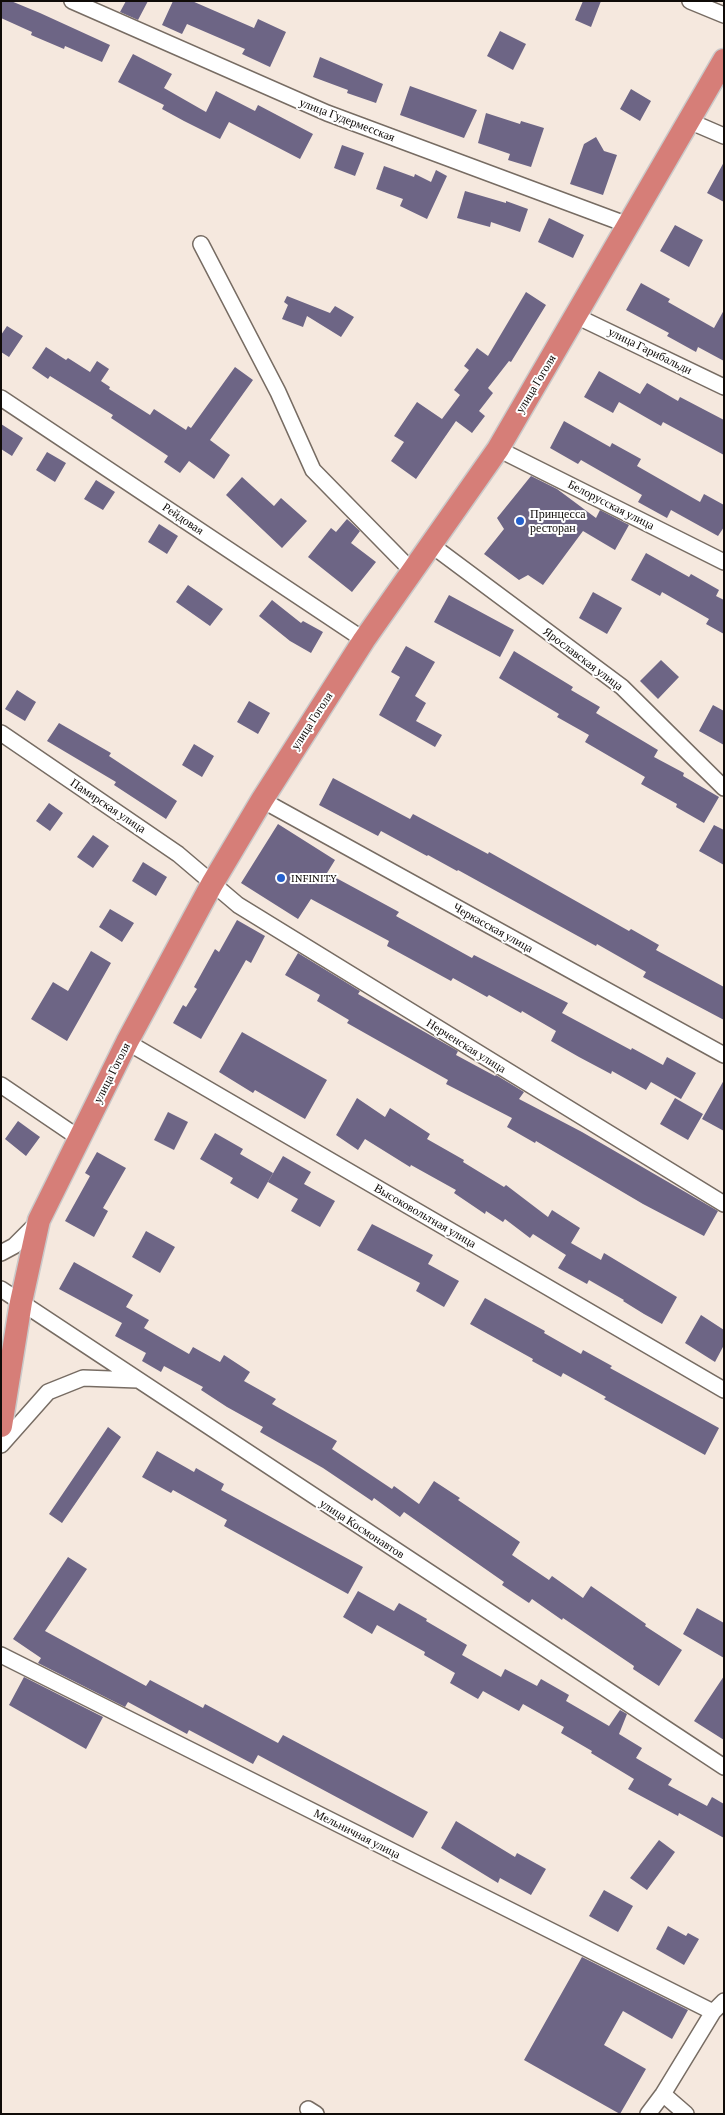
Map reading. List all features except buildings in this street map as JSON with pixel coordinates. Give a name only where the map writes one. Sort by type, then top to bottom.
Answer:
[{"type":"highway","name":"улица Гоголя","points":[[1,1426],[21,1302],[39,1220],[127,1042],[212,884],[262,800],[364,640],[498,448],[724,60]]},
{"type":"street","name":"улица Гудермесская","points":[[72,1],[327,113],[628,225]]},
{"type":"street","points":[[690,1],[724,15]]},
{"type":"street","points":[[689,121],[724,136]]},
{"type":"street","points":[[201,244],[278,392],[313,470],[412,571]]},
{"type":"street","name":"улица Гарибальди","points":[[576,316],[724,387]]},
{"type":"street","name":"Рейдовая","points":[[1,398],[364,640]]},
{"type":"street","name":"Белорусская улица","points":[[498,448],[724,562]]},
{"type":"street","name":"Ярославская улица","points":[[430,544],[622,687],[724,788]]},
{"type":"street","name":"Памирская улица","points":[[1,733],[178,854],[212,884]]},
{"type":"street","name":"Черкасская улица","points":[[262,800],[724,1055]]},
{"type":"street","name":"Нерченская улица","points":[[212,884],[238,905],[724,1204]]},
{"type":"street","name":"Высоковольтная улица","points":[[127,1042],[724,1390]]},
{"type":"street","points":[[1,1085],[79,1138]]},
{"type":"street","points":[[1,1254],[14,1246],[39,1220]]},
{"type":"street","name":"улица Космонавтов","points":[[1,1289],[724,1767]]},
{"type":"street","points":[[1,1445],[48,1392],[83,1378],[138,1380]]},
{"type":"street","name":"Мельничная улица","points":[[1,1655],[713,2012]]},
{"type":"street","points":[[648,2114],[663,2094],[713,2012],[724,2001]]},
{"type":"street","points":[[663,2094],[686,2114]]},
{"type":"place","name":"Принцесса ресторан","points":[[520,521]]},
{"type":"place","name":"INFINITY","points":[[281,878]]}]
